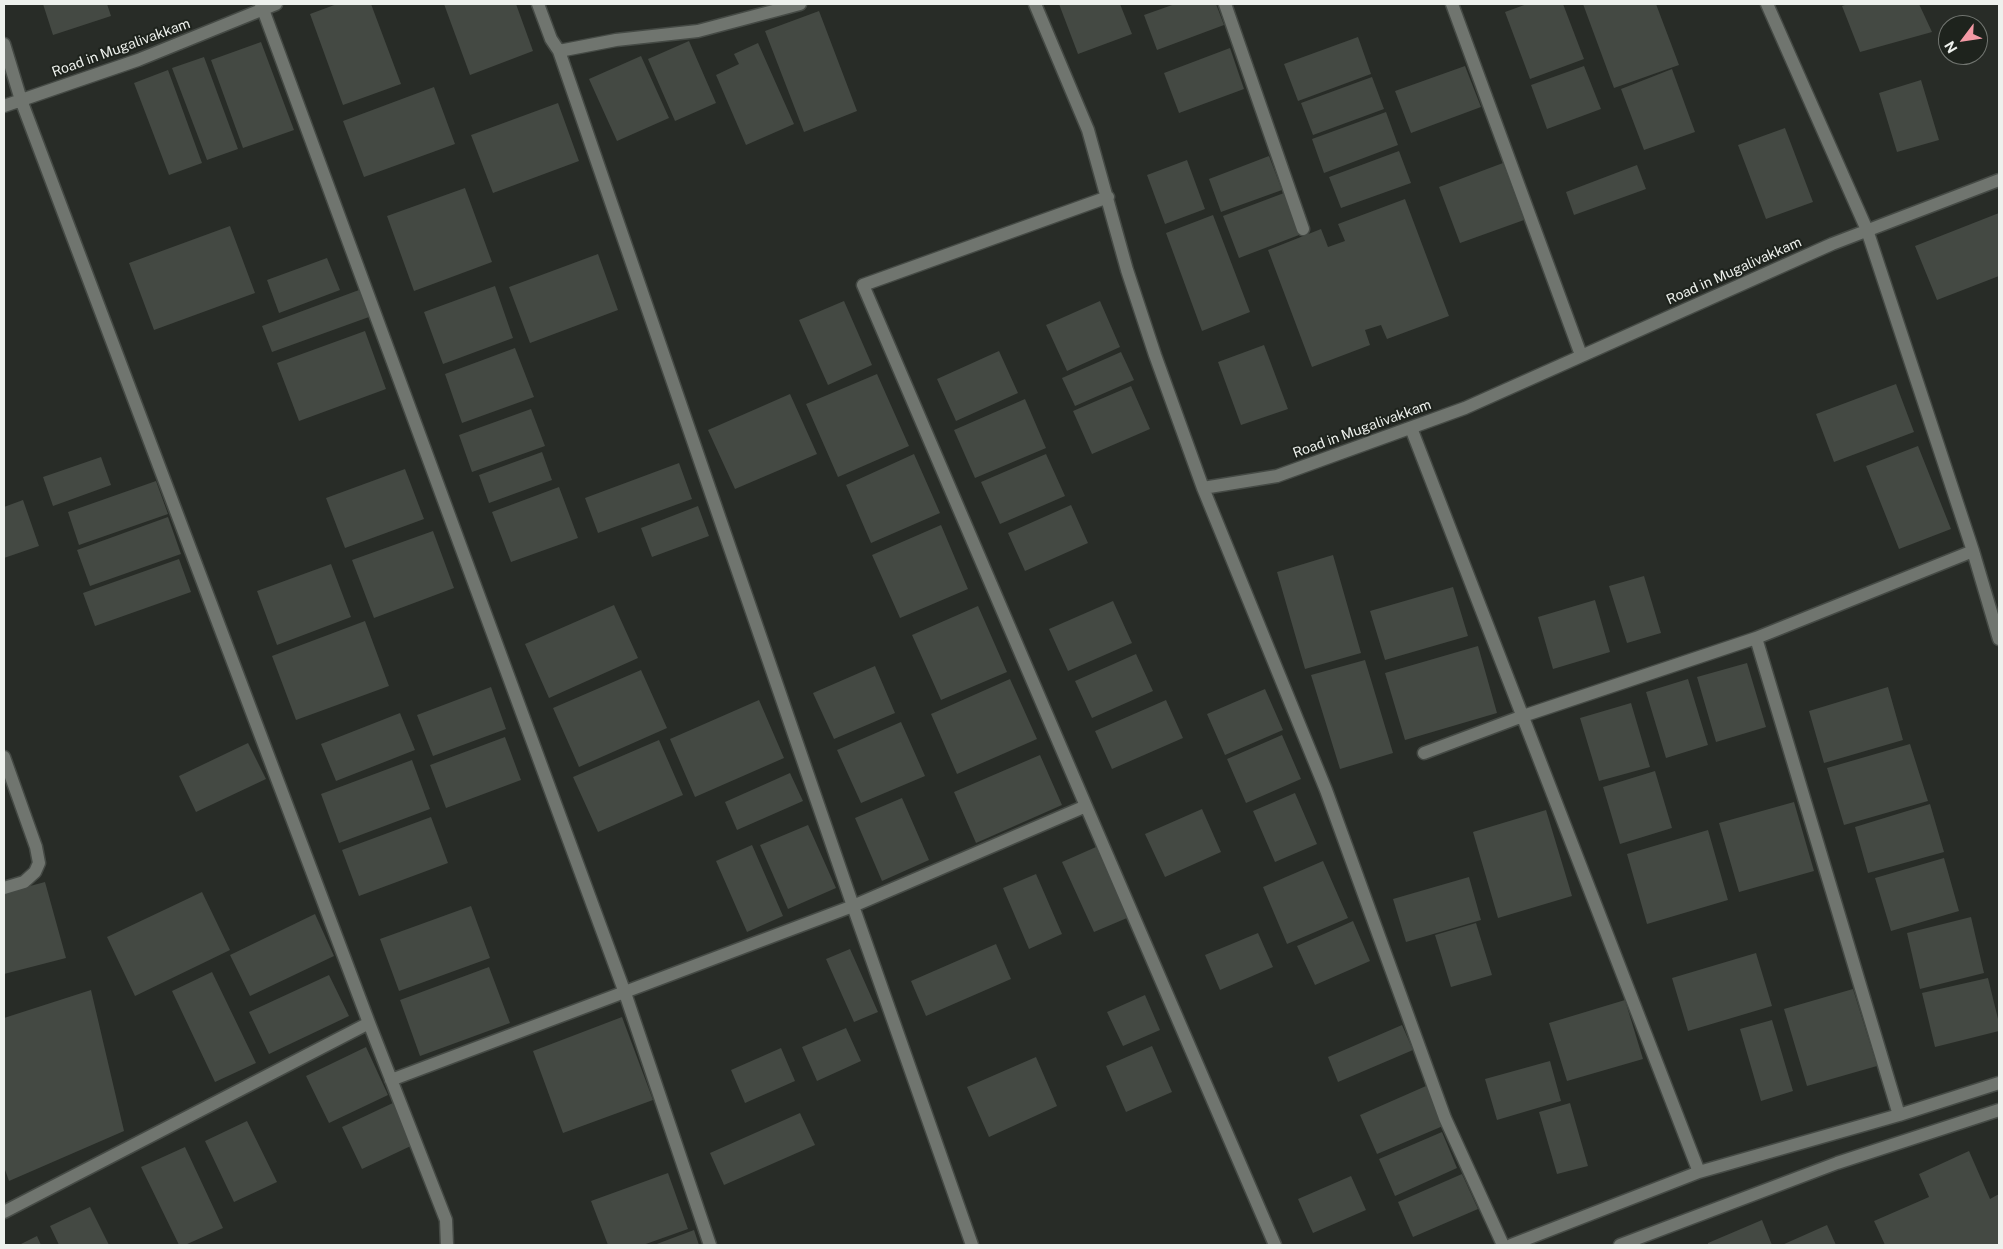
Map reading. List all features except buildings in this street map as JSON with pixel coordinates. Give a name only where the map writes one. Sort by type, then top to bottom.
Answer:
[{"type":"street","name":"Road in Mugalivakkam","points":[[4,106],[138,60],[262,6],[276,4]]},
{"type":"street","points":[[538,4],[551,39],[559,52],[853,906],[972,1245]]},
{"type":"street","points":[[559,52],[616,40],[698,31],[800,4]]},
{"type":"street","points":[[1035,4],[1088,130],[1128,270],[1155,355],[1203,488],[1326,790],[1445,1118],[1503,1245]]},
{"type":"street","points":[[1225,4],[1304,229]]},
{"type":"street","points":[[1452,4],[1581,355]]},
{"type":"street","points":[[1767,4],[1867,230],[1973,551],[1999,639]]},
{"type":"street","points":[[262,6],[625,993],[710,1245]]},
{"type":"street","points":[[4,44],[21,100],[369,1023],[446,1220],[447,1245]]},
{"type":"street","name":"Road in Mugalivakkam","points":[[1203,488],[1278,476],[1464,408],[1832,244],[1999,180]]},
{"type":"street","points":[[1108,197],[863,285],[1275,1245]]},
{"type":"street","points":[[1411,428],[1699,1172]]},
{"type":"street","points":[[1424,753],[1523,716],[1756,638],[1973,551]]},
{"type":"street","points":[[1756,638],[1899,1115]]},
{"type":"street","points":[[4,757],[36,847],[39,863],[35,872],[24,882],[4,888]]},
{"type":"street","points":[[391,1080],[853,906],[1086,806]]},
{"type":"street","points":[[4,1212],[369,1023]]},
{"type":"street","points":[[1511,1245],[1699,1172],[1899,1115],[1999,1083]]},
{"type":"street","points":[[1620,1245],[1837,1163],[1999,1110]]}]
